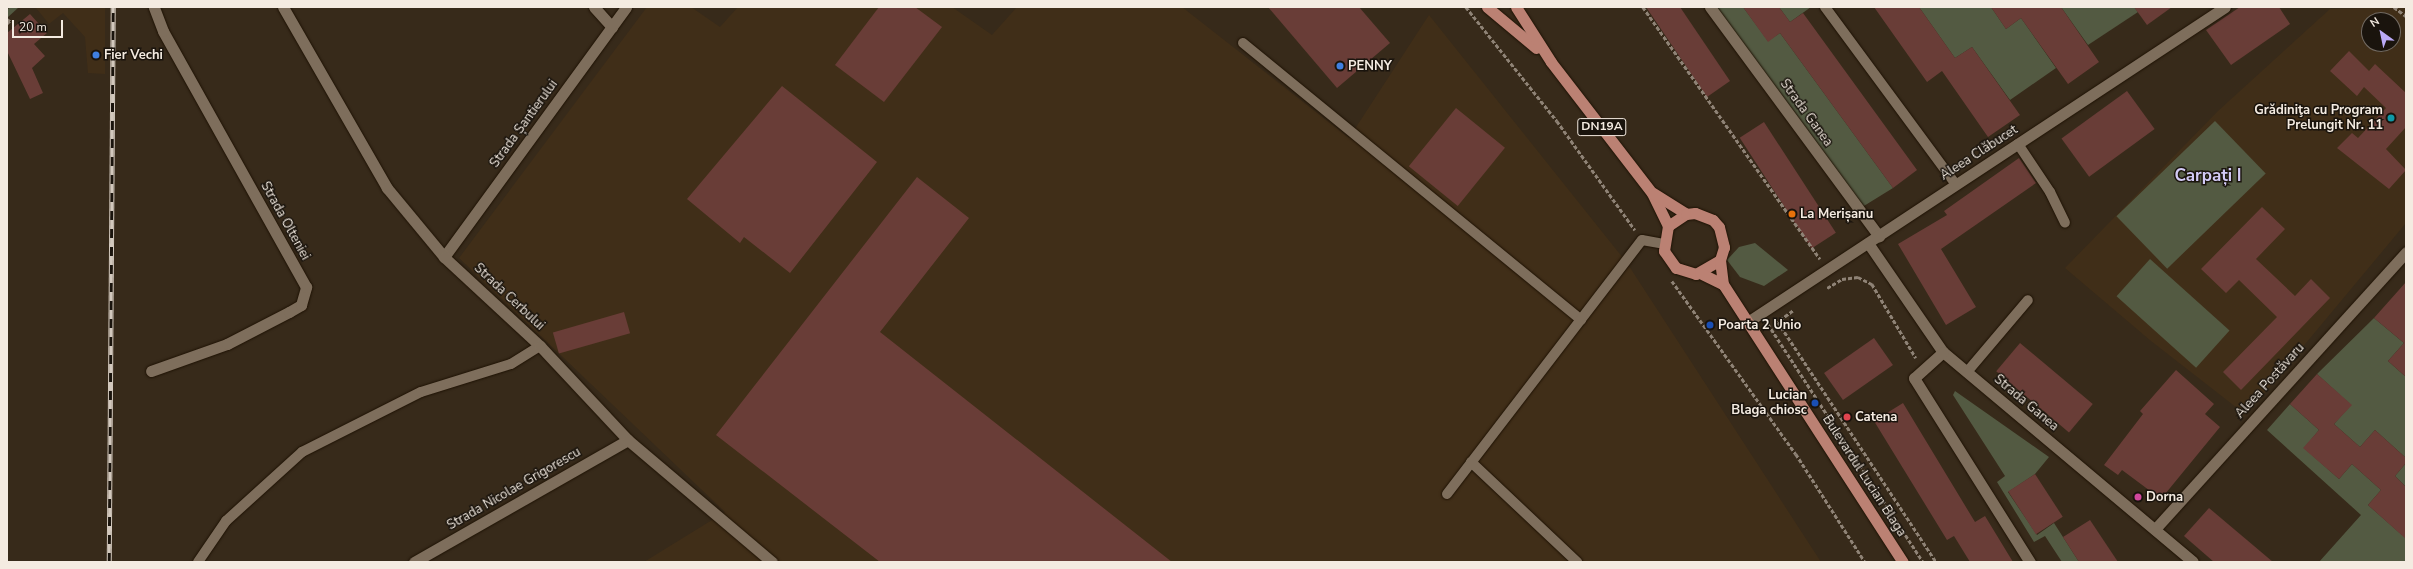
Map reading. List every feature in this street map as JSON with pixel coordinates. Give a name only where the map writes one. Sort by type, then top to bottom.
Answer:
[{"type":"main road","name":"Bulevardul Lucian Blaga","points":[[1487,7],[1551,62]]},
{"type":"main road","name":"Bulevardul Lucian Blaga","points":[[1516,7],[1551,62],[1652,193],[1668,226]]},
{"type":"main road","name":"Bulevardul Lucian Blaga","points":[[1652,193],[1686,214],[1704,215],[1719,227],[1724,247],[1720,260],[1723,284],[1749,321],[1904,562]]},
{"type":"main road","points":[[1664,244],[1668,226],[1686,214]]},
{"type":"main road","name":"Bulevardul Lucian Blaga","points":[[1664,244],[1669,261],[1676,268],[1700,273],[1723,284]]},
{"type":"main road","points":[[1700,273],[1720,260]]},
{"type":"street","name":"Strada Olteniei","points":[[151,371],[227,344],[289,312],[301,305],[306,287],[163,31],[154,7]]},
{"type":"street","name":"Strada Cerbului","points":[[283,7],[387,188],[444,257],[540,346],[628,440],[772,562]]},
{"type":"street","points":[[594,7],[612,27]]},
{"type":"street","name":"Strada Șantierului","points":[[444,257],[626,7]]},
{"type":"street","name":"Strada Ganea","points":[[1710,7],[1879,236]]},
{"type":"street","name":"Aleea Clăbucet","points":[[1749,321],[2225,7]]},
{"type":"street","name":"Strada Ganea","points":[[1868,243],[1943,352],[2155,529],[2192,562]]},
{"type":"street","name":"Aleea Postăvaru","points":[[2155,529],[2406,252]]},
{"type":"street","points":[[1943,352],[1914,378],[2030,562]]},
{"type":"street","name":"Strada Nicolae Grigorescu","points":[[414,562],[628,440]]},
{"type":"lane","points":[[1825,7],[1956,185]]},
{"type":"lane","points":[[1243,43],[1514,268],[1581,320]]},
{"type":"lane","points":[[2018,144],[2050,192],[2065,223]]},
{"type":"lane","points":[[1447,494],[1642,240],[1664,244]]},
{"type":"lane","points":[[1967,372],[2028,300]]},
{"type":"lane","points":[[198,562],[226,521],[302,452],[421,392],[511,364],[540,346]]},
{"type":"lane","points":[[1471,462],[1577,562]]},
{"type":"path","points":[[1643,7],[1836,282]]},
{"type":"path","points":[[2394,7],[2406,16]]},
{"type":"path","points":[[7,18],[10,22],[7,24]]},
{"type":"path","points":[[1825,290],[1836,282],[1858,277],[1872,284],[1923,370]]},
{"type":"path","points":[[1795,309],[1778,322],[1936,562]]},
{"type":"path","points":[[1761,314],[1923,562]]},
{"type":"shaded area","name":"Fier Vechi","points":[[105,7],[105,74],[88,73],[85,37],[63,13],[49,24],[36,8]]},
{"type":"shaded area","points":[[647,7],[691,7],[720,27],[738,7],[952,7],[992,35],[1017,7],[1182,7],[1349,138],[1429,15],[1627,263],[1821,562],[644,562],[725,512],[459,258]]},
{"type":"shaded area","points":[[2402,7],[2406,9],[2406,223],[2246,415],[2151,341],[2065,268],[2218,111],[2330,9]]},
{"type":"green space","points":[[10,7],[19,7],[7,18],[7,10]]},
{"type":"green space","points":[[1710,7],[1743,7],[1768,41],[1780,33],[1893,188],[1859,209]]},
{"type":"green space","points":[[1779,7],[1811,7],[1790,22]]},
{"type":"green space","points":[[1919,7],[1991,7],[2006,29],[2021,18],[2056,68],[2010,100],[1972,47],[1955,58]]},
{"type":"green space","points":[[2061,7],[2134,7],[2138,12],[2088,45]]},
{"type":"green space","points":[[2215,121],[2266,174],[2167,269],[2116,216]]},
{"type":"green space","points":[[1755,243],[1788,270],[1764,286],[1740,277],[1727,260],[1739,247]]},
{"type":"green space","points":[[2150,259],[2230,331],[2196,368],[2117,296]]},
{"type":"green space","points":[[2374,318],[2404,343],[2388,361],[2406,377],[2406,458],[2375,430],[2360,447],[2334,424],[2351,405],[2317,374]]},
{"type":"green space","points":[[1955,391],[2049,457],[2035,474],[2008,492],[2037,535],[2054,523],[2079,562],[2062,562],[2045,536],[2034,542],[1997,482],[2005,476],[1953,395]]},
{"type":"green space","points":[[2290,404],[2319,430],[2304,448],[2339,479],[2352,464],[2381,490],[2368,505],[2402,535],[2406,531],[2406,562],[2319,562],[2361,515],[2267,430]]},
{"type":"green space","points":[[2406,463],[2406,487],[2395,476]]},
{"type":"building","points":[[879,7],[915,7],[942,27],[884,102],[835,65]]},
{"type":"building","name":"PENNY","points":[[1268,7],[1359,7],[1390,43],[1337,88]]},
{"type":"building","points":[[1646,7],[1680,7],[1730,81],[1707,97]]},
{"type":"building","points":[[1743,7],[1779,7],[1790,22],[1803,13],[1917,170],[1893,188],[1780,33],[1768,42]]},
{"type":"building","points":[[1874,7],[1919,7],[1955,58],[1972,47],[2020,115],[1988,137],[1942,71],[1927,82]]},
{"type":"building","points":[[1991,7],[2061,7],[2099,62],[2068,84],[2021,18],[2006,29]]},
{"type":"building","points":[[2134,7],[2172,7],[2147,25]]},
{"type":"building","points":[[2240,7],[2279,7],[2290,24],[2231,65],[2206,30]]},
{"type":"building","points":[[30,14],[47,33],[34,44],[45,56],[32,68],[43,93],[30,99],[7,51],[7,33]]},
{"type":"building","name":"Grădiniţa cu Program Prelungit Nr. 11","points":[[2349,51],[2369,71],[2375,64],[2406,93],[2406,127],[2386,149],[2406,170],[2389,189],[2337,148],[2352,133],[2358,138],[2386,108],[2364,87],[2357,96],[2330,71]]},
{"type":"building","points":[[782,86],[877,162],[790,273],[744,237],[740,243],[687,199]]},
{"type":"building","points":[[2127,91],[2155,129],[2089,177],[2061,139]]},
{"type":"building","points":[[1456,108],[1505,148],[1458,206],[1409,166]]},
{"type":"building","points":[[1764,122],[1836,233],[1812,248],[1740,138]]},
{"type":"building","points":[[2019,158],[2036,183],[1941,249],[1976,307],[1946,325],[1898,244],[1947,215],[1944,211]]},
{"type":"building","points":[[917,177],[969,218],[880,332],[1172,562],[880,562],[716,435]]},
{"type":"building","points":[[2262,207],[2285,229],[2256,259],[2295,296],[2311,279],[2330,298],[2241,390],[2223,372],[2277,317],[2239,280],[2226,293],[2201,269]]},
{"type":"building","points":[[2406,282],[2406,377],[2388,361],[2404,343],[2374,318]]},
{"type":"building","points":[[624,312],[630,333],[559,354],[553,332]]},
{"type":"building","points":[[1874,338],[1893,365],[1843,400],[1824,373]]},
{"type":"building","points":[[2020,343],[2093,404],[2069,432],[1996,371]]},
{"type":"building","points":[[2176,370],[2214,404],[2205,414],[2220,427],[2161,499],[2122,470],[2118,475],[2104,465],[2143,414],[2140,411]]},
{"type":"building","points":[[2317,374],[2352,405],[2334,424],[2360,447],[2375,430],[2406,458],[2406,463],[2395,476],[2406,487],[2406,539],[2368,505],[2381,490],[2352,464],[2339,479],[2303,448],[2319,430],[2290,404]]},
{"type":"building","points":[[1903,403],[1975,522],[1985,516],[2013,562],[1970,562],[1954,536],[1947,540],[1874,421]]},
{"type":"building","points":[[2035,474],[2063,517],[2036,534],[2008,491]]},
{"type":"building","points":[[2209,508],[2273,562],[2214,562],[2184,536]]},
{"type":"building","points":[[2090,520],[2118,562],[2079,562],[2063,537]]},
{"type":"railway","points":[[109,562],[113,7]]},
{"type":"place","name":"Fier Vechi","points":[[96,55]]},
{"type":"place","name":"PENNY","points":[[1340,66]]},
{"type":"place","name":"Grădiniţa cu Program Prelungit Nr. 11","points":[[2391,118]]},
{"type":"place","name":"La Merișanu","points":[[1792,214]]},
{"type":"place","name":"Poarta 2 Unio","points":[[1710,325]]},
{"type":"place","name":"Lucian Blaga chiosc","points":[[1815,403]]},
{"type":"place","name":"Catena","points":[[1847,417]]},
{"type":"place","name":"Dorna","points":[[2138,497]]},
{"type":"district","name":"Carpați I","points":[[2208,176]]}]
